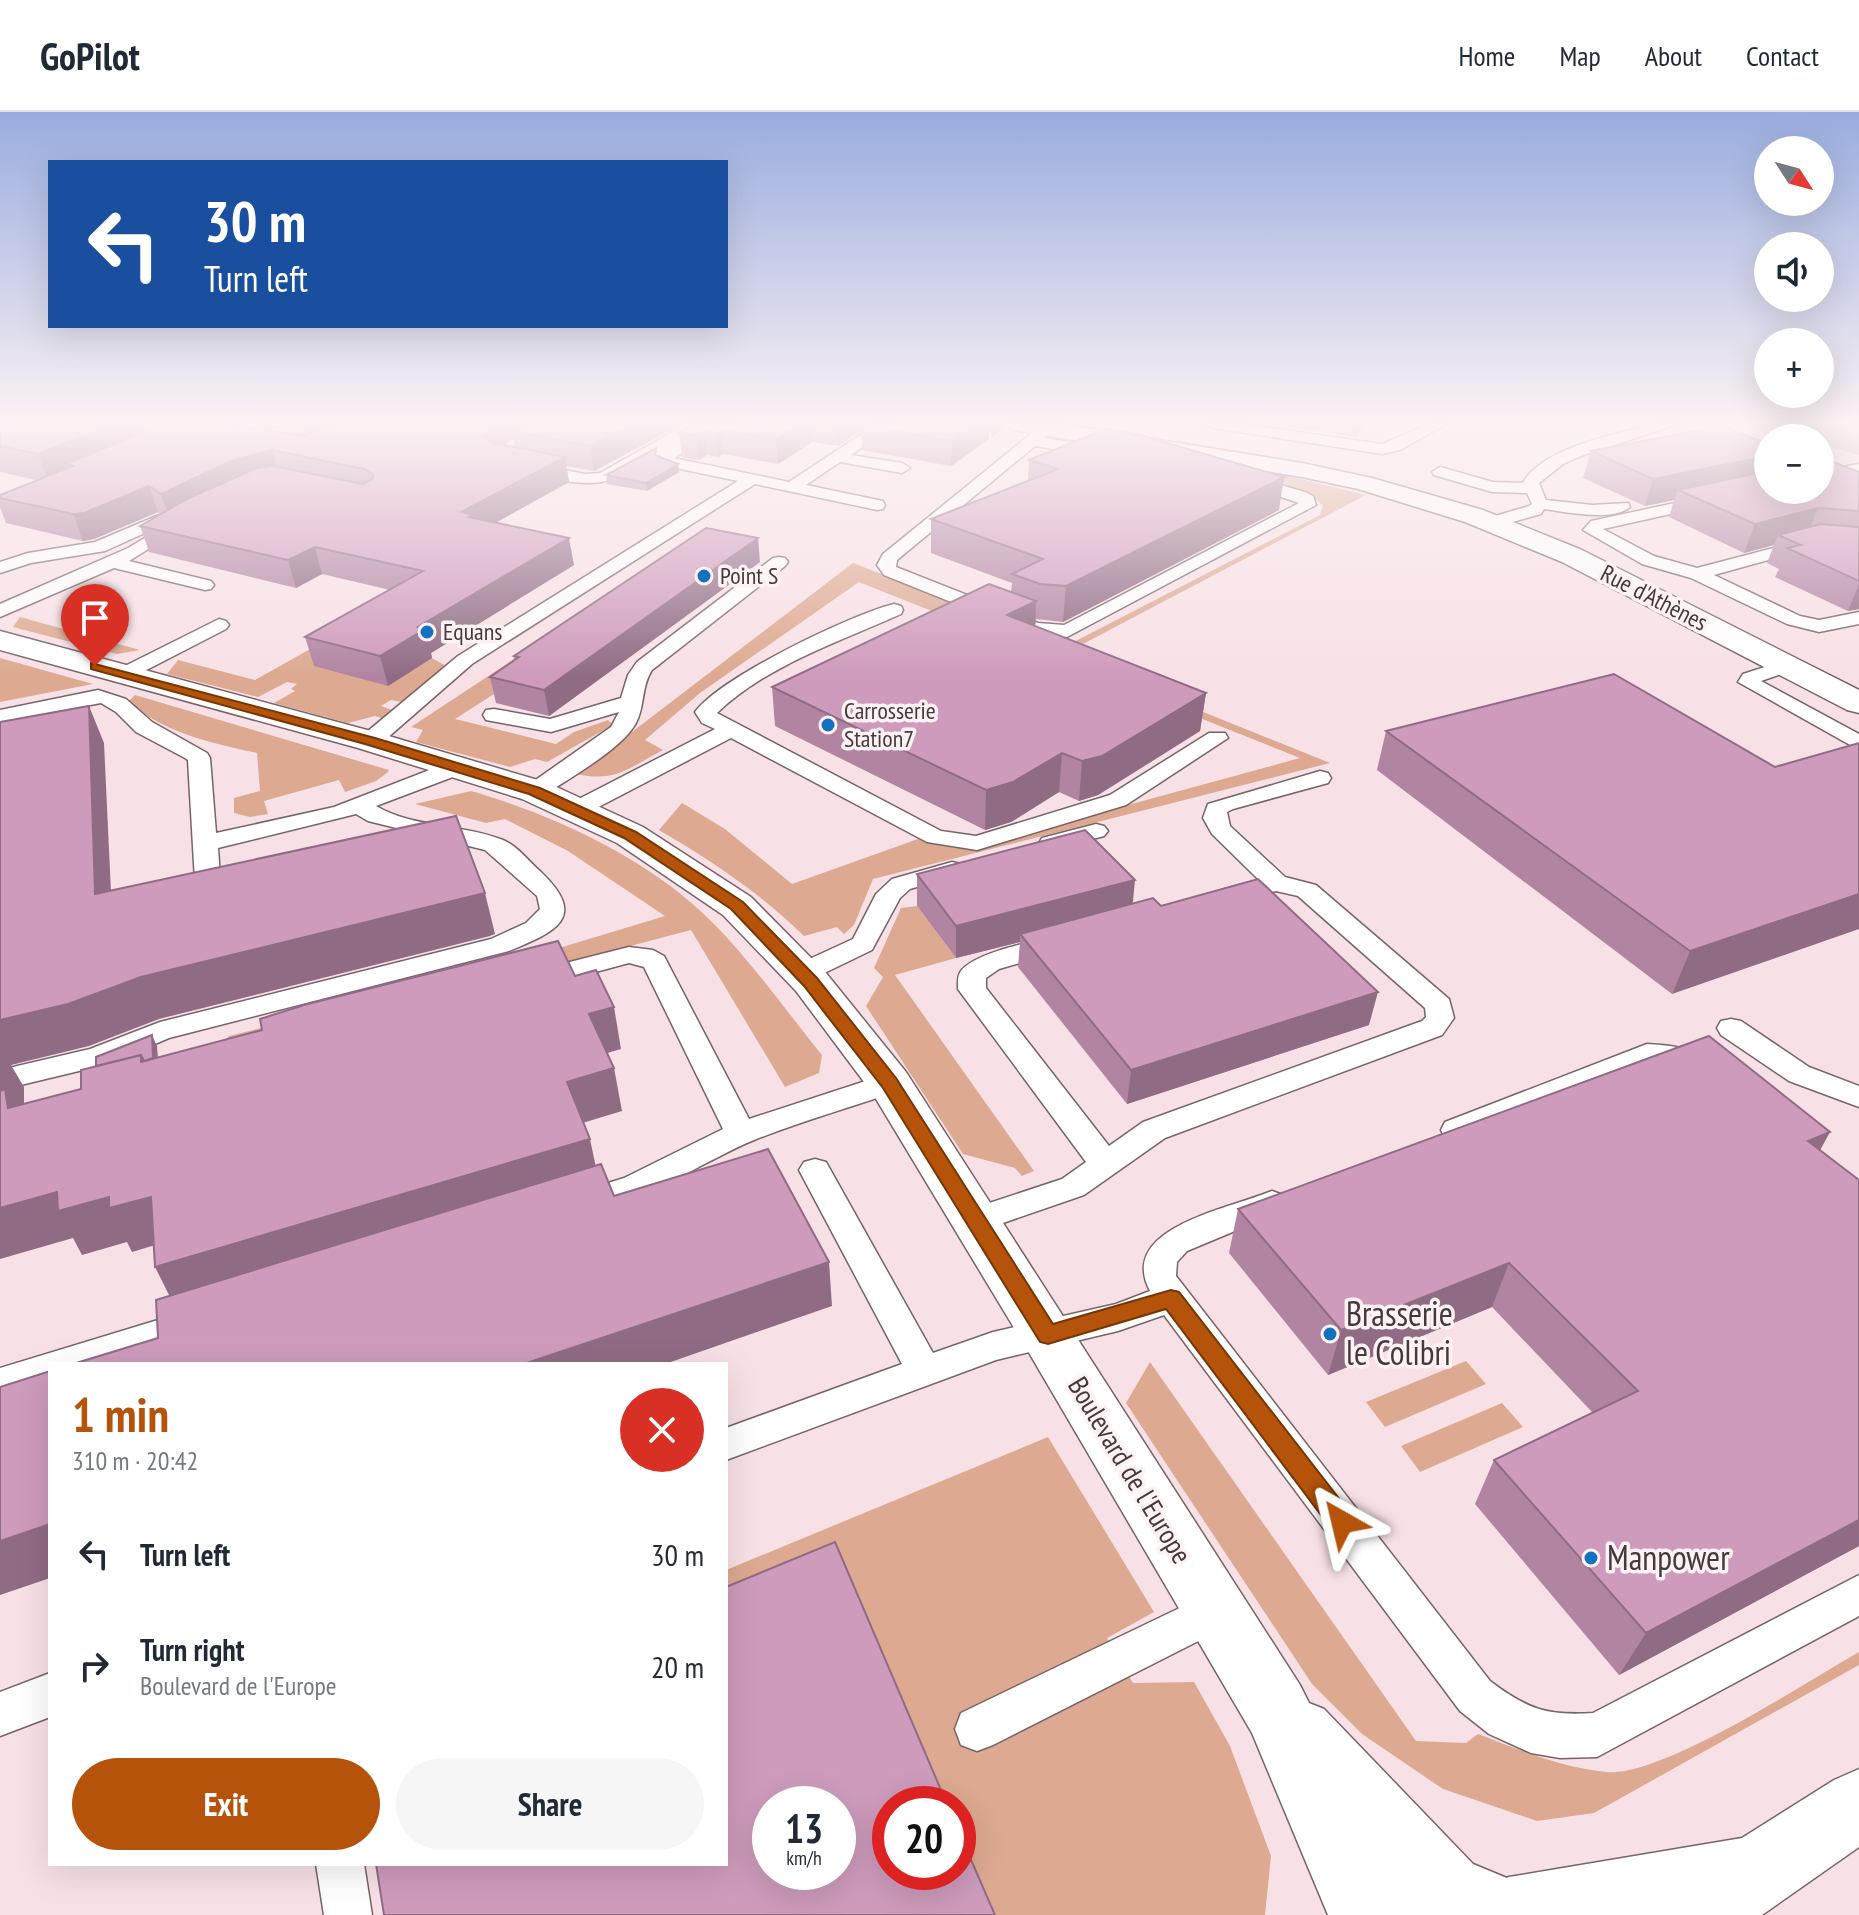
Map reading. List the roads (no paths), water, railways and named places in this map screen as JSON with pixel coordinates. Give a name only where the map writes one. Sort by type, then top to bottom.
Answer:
[{"type":"street","name":"Rue d'Athènes","points":[[1448,508],[1593,566],[1786,666],[1855,698]]},
{"type":"street","name":"Boulevard de l'Europe","points":[[0,640],[370,741],[535,791],[630,835],[737,906],[802,973],[890,1083],[1048,1335],[1276,1709],[1366,1915]]},
{"type":"street","name":"Boulevard de l'Europe","points":[[1276,1709],[1463,1910]]},
{"type":"street","points":[[1463,1910],[1729,1894],[1859,1805]]},
{"type":"lane","points":[[370,741],[465,660],[716,508]]},
{"type":"lane","points":[[946,508],[889,558],[886,565],[890,571],[1035,629],[1067,631],[1302,508]]},
{"type":"lane","points":[[1491,523],[1535,508]]},
{"type":"lane","points":[[1598,508],[1619,508]]},
{"type":"lane","points":[[1665,508],[1593,527],[1594,534],[1639,555],[1697,574],[1806,624],[1831,625],[1859,618]]},
{"type":"lane","points":[[0,568],[28,558],[99,547],[186,513],[134,552],[0,611]]},
{"type":"lane","points":[[1697,574],[1808,544],[1859,548]]},
{"type":"lane","points":[[1593,566],[1639,555]]},
{"type":"lane","points":[[113,562],[205,585]]},
{"type":"lane","points":[[535,791],[619,732],[632,713],[631,688],[644,666],[779,562]]},
{"type":"lane","points":[[894,610],[762,673],[716,700],[706,712],[710,718],[935,837],[977,843],[1118,800],[1217,738]]},
{"type":"lane","points":[[124,674],[219,625]]},
{"type":"lane","points":[[1786,666],[1750,678],[1748,682],[1859,746]]},
{"type":"lane","points":[[0,716],[98,696],[116,699],[143,726],[199,758],[208,881],[228,885],[258,878]]},
{"type":"lane","points":[[494,715],[551,726],[631,702]]},
{"type":"lane","points":[[577,809],[731,729]]},
{"type":"lane","points":[[1831,757],[1859,746]]},
{"type":"lane","points":[[206,843],[359,806],[458,767]]},
{"type":"lane","points":[[1276,883],[1220,829],[1215,818],[1216,809],[1320,778]]},
{"type":"lane","points":[[0,1080],[98,1057],[160,1031],[500,945],[543,923],[552,912],[553,903],[504,850],[376,816],[359,806]]},
{"type":"lane","points":[[802,973],[863,944],[889,894],[901,884],[1096,831]]},
{"type":"lane","points":[[390,847],[449,833]]},
{"type":"lane","points":[[974,1221],[1073,1187],[1154,1130],[1432,1028],[1440,1018],[1439,1005],[1307,890],[1276,883],[1201,904]]},
{"type":"lane","points":[[1080,937],[990,963],[972,975],[972,989],[1106,1165]]},
{"type":"lane","points":[[507,986],[629,955],[644,956],[655,962],[741,1133]]},
{"type":"lane","points":[[1731,1028],[1799,1074],[1859,1097]]},
{"type":"lane","points":[[1426,1142],[1647,1054],[1668,1055],[1694,1064],[1718,1084]]},
{"type":"lane","points":[[553,1212],[635,1186],[741,1133],[890,1083]]},
{"type":"lane","points":[[815,1170],[924,1371]]},
{"type":"lane","points":[[1308,1189],[1175,1242],[1160,1258],[1159,1276],[1171,1298],[1475,1696],[1508,1723],[1560,1738],[1597,1735],[1859,1594]]},
{"type":"lane","points":[[728,1443],[993,1346],[1048,1335],[1171,1298]]},
{"type":"lane","points":[[68,1362],[226,1313]]},
{"type":"lane","points":[[0,1383],[48,1369]]},
{"type":"lane","points":[[977,1729],[1215,1611]]},
{"type":"lane","points":[[0,1714],[48,1696]]},
{"type":"lane","points":[[340,1866],[348,1915]]},
{"type":"place","name":"Point S","points":[[704,576]]},
{"type":"place","name":"Equans","points":[[427,632]]},
{"type":"place","name":"Carrosserie Station7","points":[[828,725]]},
{"type":"place","name":"Brasserie le Colibri","points":[[1330,1334]]},
{"type":"place","name":"Manpower","points":[[1591,1558]]}]
